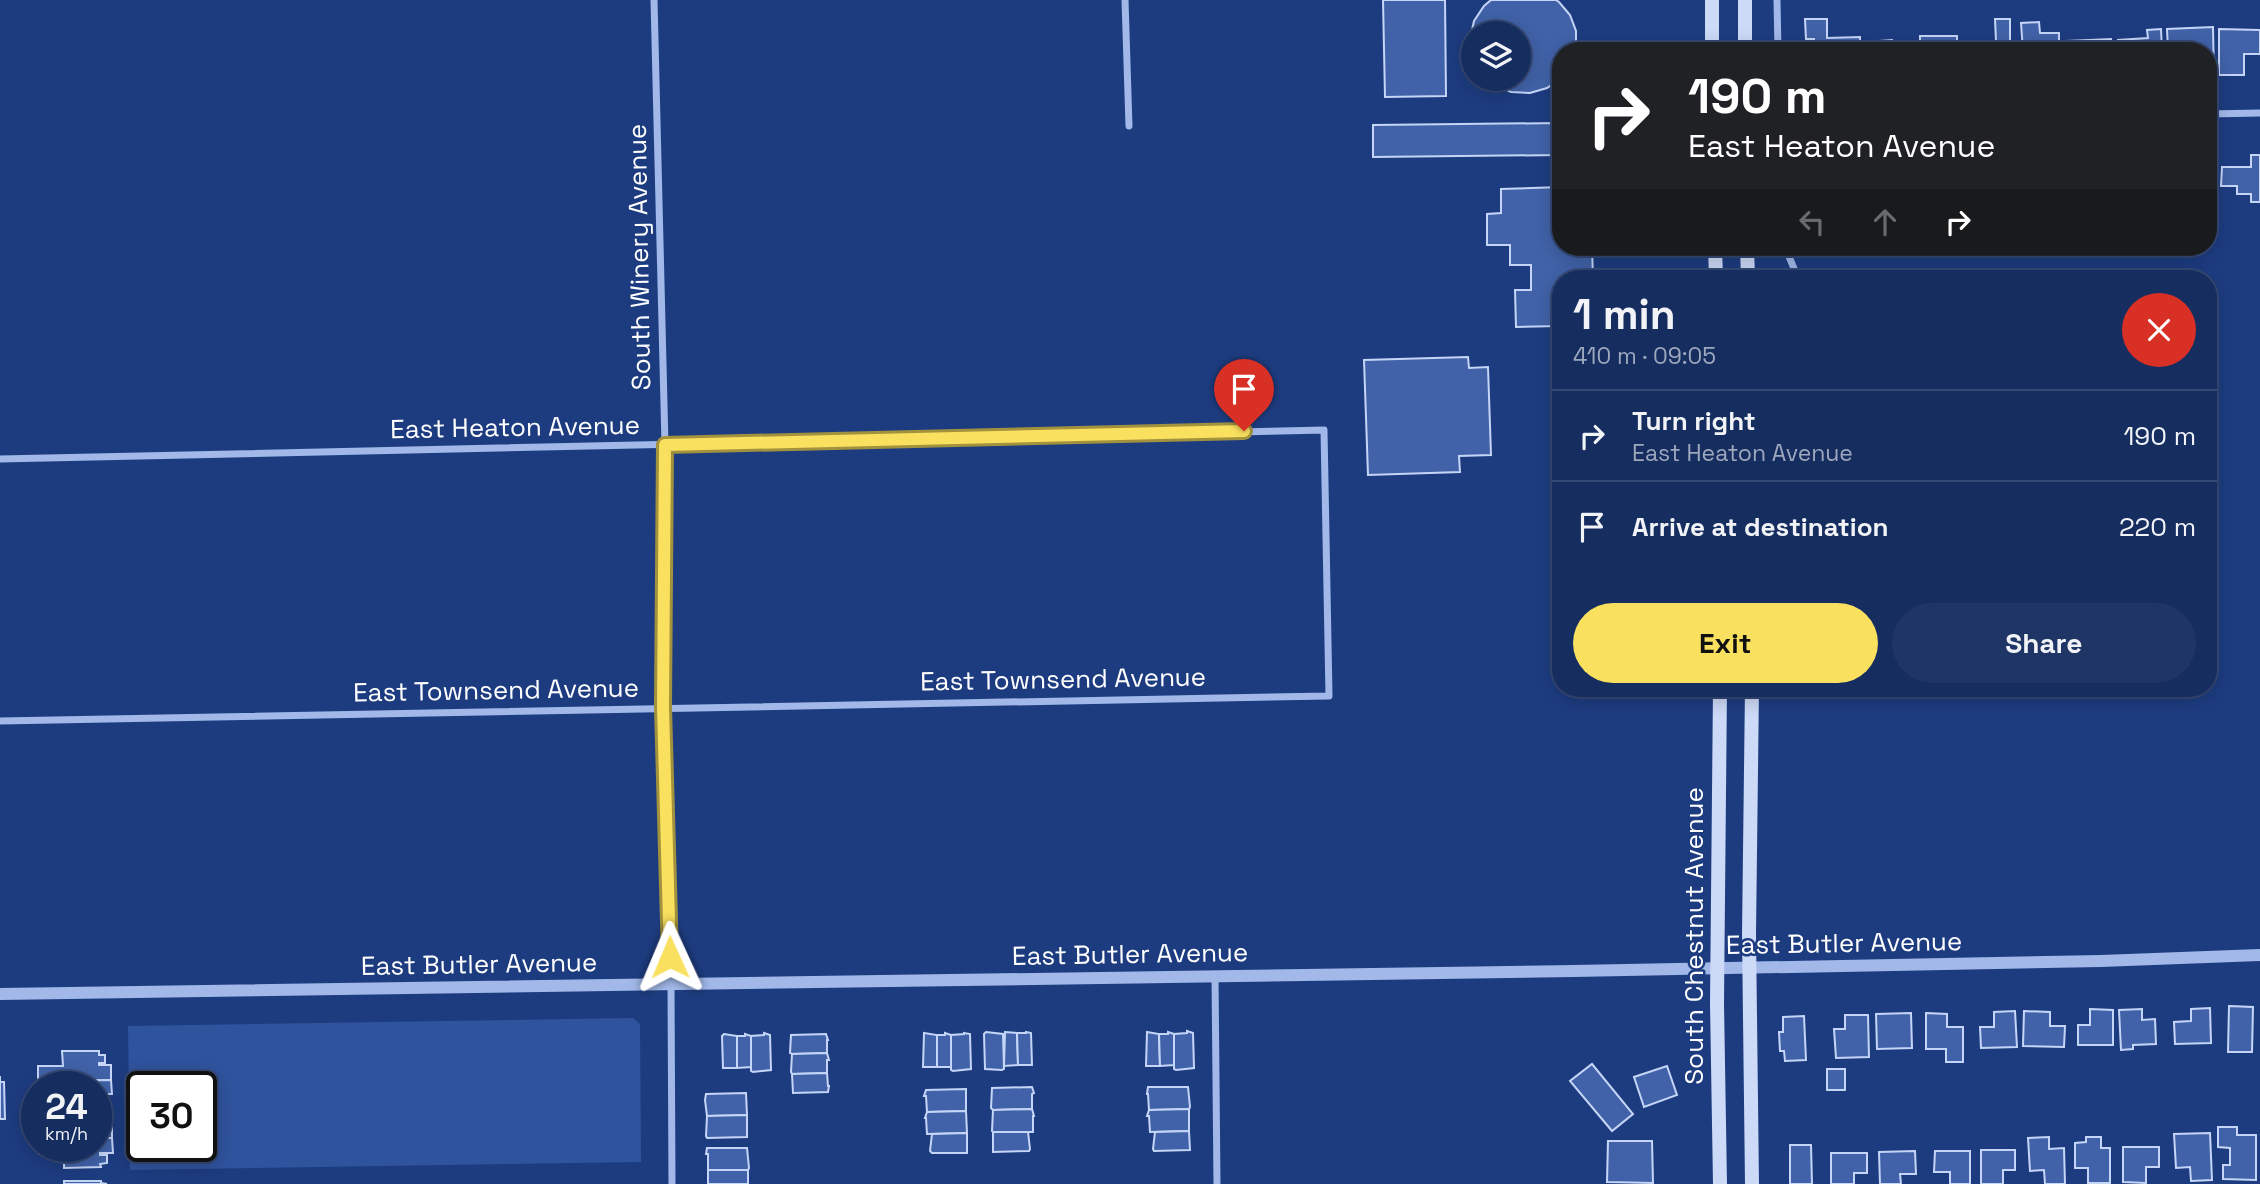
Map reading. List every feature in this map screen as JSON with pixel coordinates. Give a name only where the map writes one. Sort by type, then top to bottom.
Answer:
[{"type":"main road","points":[[1712,0],[1712,42]]},
{"type":"main road","points":[[1745,0],[1745,42]]},
{"type":"main road","name":"South Chestnut Avenue","points":[[1720,697],[1717,968],[1720,1184]]},
{"type":"main road","points":[[1752,697],[1752,1184]]},
{"type":"street","name":"South Winery Avenue","points":[[654,0],[665,445],[663,707],[671,984],[672,1184]]},
{"type":"street","points":[[1125,0],[1129,127]]},
{"type":"street","points":[[1777,0],[1778,42]]},
{"type":"street","points":[[2217,114],[2260,113]]},
{"type":"street","name":"East Heaton Avenue","points":[[0,459],[1324,429],[1329,696]]},
{"type":"street","name":"East Townsend Avenue","points":[[0,721],[1329,696]]},
{"type":"street","name":"East Butler Avenue","points":[[0,994],[1750,968],[2260,955]]},
{"type":"street","points":[[1215,976],[1217,1184]]},
{"type":"shaded area","points":[[633,1018],[640,1024],[641,1162],[130,1170],[130,1162],[217,1162],[217,1071],[129,1071],[128,1026]]},
{"type":"building","points":[[1383,0],[1445,0],[1446,96],[1385,97]]},
{"type":"building","points":[[1491,0],[1556,0],[1570,15],[1576,31],[1576,42],[1552,42],[1552,84],[1530,93],[1511,92],[1509,91],[1531,91],[1531,21],[1474,21]]},
{"type":"building","points":[[1805,19],[1827,19],[1827,38],[1860,37],[1860,42],[1814,42],[1814,39],[1806,39]]},
{"type":"building","points":[[1995,19],[2010,19],[2010,42],[1990,42],[1996,41]]},
{"type":"building","points":[[2039,22],[2040,33],[2059,33],[2059,42],[2022,42],[2021,23]]},
{"type":"building","points":[[2213,27],[2213,42],[2168,42],[2167,29]]},
{"type":"building","points":[[2161,29],[2162,42],[2118,42],[2148,38],[2147,30]]},
{"type":"building","points":[[2219,29],[2260,30],[2260,54],[2244,54],[2244,75],[2219,75]]},
{"type":"building","points":[[1920,36],[1957,36],[1957,42],[1920,42]]},
{"type":"building","points":[[2111,39],[2111,42],[2066,41]]},
{"type":"building","points":[[1552,123],[1552,155],[1373,157],[1373,125]]},
{"type":"building","points":[[2251,155],[2260,155],[2260,202],[2251,202],[2251,194],[2237,194],[2237,186],[2221,186],[2222,167],[2251,167]]},
{"type":"building","points":[[1552,187],[1552,256],[1592,256],[1593,270],[1552,270],[1552,326],[1516,327],[1515,290],[1531,290],[1531,265],[1510,265],[1510,245],[1487,245],[1487,214],[1501,213],[1501,189]]},
{"type":"building","points":[[1468,357],[1469,368],[1488,367],[1491,455],[1459,456],[1460,472],[1368,475],[1364,360]]},
{"type":"building","points":[[2229,1006],[2253,1007],[2252,1052],[2228,1052]]},
{"type":"building","points":[[2210,1008],[2211,1043],[2175,1044],[2174,1022],[2191,1021],[2191,1009]]},
{"type":"building","points":[[2090,1009],[2113,1010],[2113,1045],[2078,1045],[2078,1025],[2090,1025]]},
{"type":"building","points":[[2142,1009],[2142,1020],[2155,1019],[2156,1044],[2133,1045],[2133,1049],[2121,1050],[2119,1010]]},
{"type":"building","points":[[2015,1011],[2017,1047],[1981,1048],[1980,1027],[1994,1027],[1994,1012]]},
{"type":"building","points":[[2024,1011],[2050,1012],[2050,1026],[2065,1026],[2064,1047],[2023,1046]]},
{"type":"building","points":[[1911,1013],[1912,1048],[1877,1049],[1876,1014]]},
{"type":"building","points":[[1926,1013],[1947,1014],[1947,1027],[1963,1027],[1963,1062],[1946,1062],[1946,1049],[1926,1049]]},
{"type":"building","points":[[1845,1015],[1868,1015],[1869,1057],[1836,1058],[1834,1029],[1845,1029]]},
{"type":"building","points":[[1804,1016],[1806,1060],[1785,1061],[1784,1051],[1780,1051],[1779,1032],[1783,1032],[1783,1017]]},
{"type":"building","points":[[1187,1031],[1193,1033],[1194,1068],[1176,1070],[1174,1034]]},
{"type":"building","points":[[986,1032],[1003,1034],[1002,1070],[985,1069]]},
{"type":"building","points":[[1005,1032],[1017,1033],[1018,1065],[1004,1066]]},
{"type":"building","points":[[1147,1032],[1159,1034],[1160,1066],[1146,1066]]},
{"type":"building","points":[[764,1033],[770,1035],[771,1070],[753,1072],[751,1036]]},
{"type":"building","points":[[924,1033],[937,1035],[937,1067],[923,1067]]},
{"type":"building","points":[[1017,1033],[1031,1033],[1032,1065],[1018,1065]]},
{"type":"building","points":[[724,1034],[737,1036],[737,1068],[723,1068]]},
{"type":"building","points":[[826,1034],[827,1053],[790,1053],[791,1035]]},
{"type":"building","points":[[970,1034],[971,1069],[953,1071],[951,1035]]},
{"type":"building","points":[[1159,1034],[1174,1034],[1174,1065],[1160,1066]]},
{"type":"building","points":[[937,1035],[951,1035],[951,1067],[937,1067]]},
{"type":"building","points":[[737,1036],[751,1036],[751,1067],[737,1068]]},
{"type":"building","points":[[62,1051],[99,1051],[99,1055],[105,1055],[105,1063],[99,1065],[111,1065],[111,1071],[38,1071],[38,1066],[63,1066]]},
{"type":"building","points":[[827,1053],[827,1073],[792,1074],[792,1054]]},
{"type":"building","points":[[1592,1064],[1633,1114],[1612,1131],[1570,1081]]},
{"type":"building","points":[[1667,1066],[1677,1095],[1644,1107],[1634,1077]]},
{"type":"building","points":[[1827,1069],[1845,1069],[1845,1090],[1827,1090]]},
{"type":"building","points":[[827,1073],[828,1092],[793,1093],[792,1074]]},
{"type":"building","points":[[0,1082],[4,1082],[5,1119],[0,1119]]},
{"type":"building","points":[[1032,1087],[1032,1109],[991,1108],[992,1088]]},
{"type":"building","points":[[1148,1087],[1188,1087],[1189,1109],[1149,1110]]},
{"type":"building","points":[[966,1089],[966,1111],[927,1112],[924,1096],[926,1090]]},
{"type":"building","points":[[746,1093],[747,1115],[707,1116],[706,1094]]},
{"type":"building","points":[[1032,1109],[1033,1132],[992,1131],[993,1110]]},
{"type":"building","points":[[1189,1109],[1189,1131],[1150,1132],[1147,1116],[1149,1110]]},
{"type":"building","points":[[966,1111],[967,1133],[927,1134],[927,1112]]},
{"type":"building","points":[[747,1115],[747,1137],[707,1138],[707,1116]]},
{"type":"building","points":[[2218,1127],[2237,1127],[2237,1135],[2256,1135],[2256,1180],[2223,1179],[2223,1165],[2230,1165],[2230,1148],[2218,1147]]},
{"type":"building","points":[[1189,1131],[1190,1150],[1154,1151],[1155,1132]]},
{"type":"building","points":[[993,1132],[1028,1132],[1030,1149],[993,1152]]},
{"type":"building","points":[[967,1133],[967,1153],[930,1151],[932,1134]]},
{"type":"building","points":[[2210,1133],[2212,1180],[2191,1181],[2190,1167],[2176,1168],[2174,1134]]},
{"type":"building","points":[[2049,1137],[2049,1149],[2064,1148],[2065,1184],[2045,1184],[2044,1170],[2030,1171],[2028,1138]]},
{"type":"building","points":[[2086,1137],[2101,1137],[2101,1148],[2110,1148],[2110,1183],[2088,1183],[2088,1168],[2075,1168],[2075,1143],[2086,1142]]},
{"type":"building","points":[[1608,1141],[1652,1141],[1653,1183],[1607,1182]]},
{"type":"building","points":[[1790,1145],[1811,1145],[1812,1184],[1790,1184]]},
{"type":"building","points":[[2123,1147],[2159,1147],[2159,1167],[2146,1167],[2146,1183],[2123,1182]]},
{"type":"building","points":[[707,1148],[747,1148],[748,1170],[708,1170]]},
{"type":"building","points":[[1981,1150],[2015,1150],[2015,1170],[2003,1170],[2003,1184],[1981,1184]]},
{"type":"building","points":[[1915,1151],[1916,1174],[1900,1174],[1901,1184],[1880,1184],[1879,1152]]},
{"type":"building","points":[[1935,1151],[1970,1151],[1970,1184],[1950,1184],[1950,1172],[1934,1172]]},
{"type":"building","points":[[1831,1153],[1867,1153],[1867,1173],[1854,1173],[1854,1184],[1831,1184]]},
{"type":"building","points":[[64,1162],[107,1162],[100,1164],[101,1167],[64,1168]]},
{"type":"building","points":[[708,1170],[748,1170],[748,1184],[708,1184]]},
{"type":"building","points":[[64,1181],[101,1181],[107,1184],[64,1184]]},
{"type":"route","points":[[670,957],[663,707],[665,445],[1244,431]]}]
